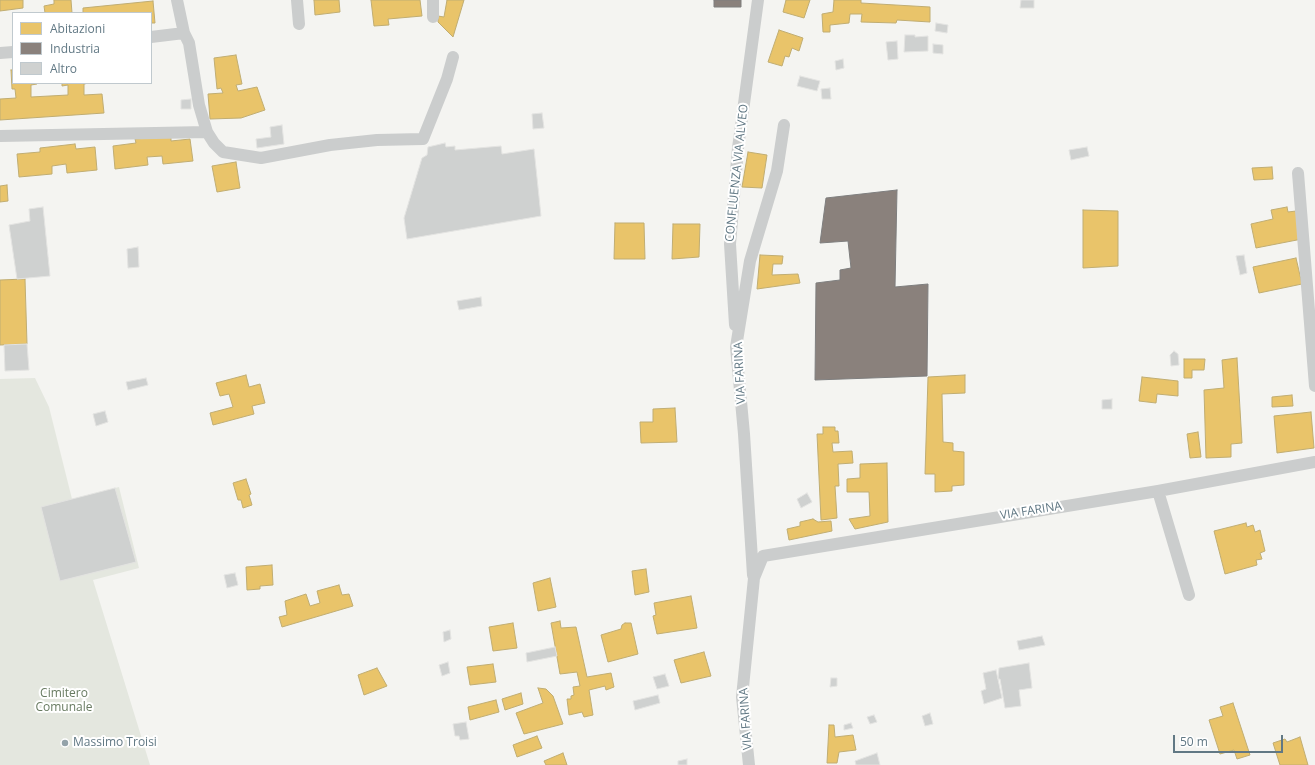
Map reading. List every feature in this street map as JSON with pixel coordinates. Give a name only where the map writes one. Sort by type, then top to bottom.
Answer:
[{"type":"street","points":[[177,0],[184,33],[189,43],[199,105],[207,132],[214,143],[223,152],[261,158],[330,145],[377,140],[423,139],[447,79],[453,58]]},
{"type":"street","points":[[297,0],[299,24]]},
{"type":"street","points":[[432,0],[433,17]]},
{"type":"street","name":"CONFLUENZA VIA ALVEO","points":[[736,347],[730,244],[738,148],[758,0]]},
{"type":"street","points":[[152,37],[184,33]]},
{"type":"street","points":[[0,53],[12,52]]},
{"type":"street","name":"VIA FARINA","points":[[749,765],[742,697],[754,578],[744,434],[736,347],[750,261],[777,171],[784,125]]},
{"type":"street","points":[[0,136],[207,132]]},
{"type":"street","points":[[1298,173],[1315,386]]},
{"type":"street","name":"VIA FARINA","points":[[754,578],[763,556],[1158,491],[1315,462]]},
{"type":"street","points":[[1158,491],[1189,595]]},
{"type":"green space","name":"Cimitero Comunale","points":[[35,378],[49,407],[72,499],[119,487],[139,568],[93,580],[150,765],[0,765],[0,379]]},
{"type":"building: Abitazioni","points":[[0,0],[23,0],[23,8],[0,11]]},
{"type":"building: Abitazioni","points":[[54,0],[71,0],[72,12],[45,12],[44,6],[54,4]]},
{"type":"building: Abitazioni","points":[[314,0],[339,0],[340,12],[315,15]]},
{"type":"building: Abitazioni","points":[[371,0],[420,0],[422,16],[388,19],[389,25],[374,26]]},
{"type":"building: Abitazioni","points":[[447,0],[464,0],[453,37],[438,22],[438,16],[444,17]]},
{"type":"building: Abitazioni","points":[[786,0],[810,0],[804,18],[783,12]]},
{"type":"building: Abitazioni","points":[[834,0],[861,0],[861,3],[930,7],[930,22],[897,20],[896,23],[861,22],[862,14],[850,14],[849,23],[830,25],[830,32],[823,32],[822,14],[833,12]]},
{"type":"building: Abitazioni","points":[[153,1],[155,23],[152,23],[152,12],[83,12],[83,8]]},
{"type":"building: Abitazioni","points":[[779,30],[803,38],[799,51],[792,48],[789,57],[785,56],[782,66],[768,62]]},
{"type":"building: Abitazioni","points":[[236,55],[242,84],[236,85],[238,91],[257,87],[265,110],[241,118],[210,119],[208,94],[223,93],[221,88],[217,89],[214,58]]},
{"type":"building: Abitazioni","points":[[11,70],[12,84],[37,84],[31,85],[31,97],[68,95],[68,85],[62,86],[62,84],[84,84],[84,95],[102,94],[104,113],[0,120],[0,99],[16,98],[15,89],[12,89]]},
{"type":"building: Abitazioni","points":[[171,136],[171,141],[190,139],[193,161],[163,164],[162,156],[147,157],[148,165],[115,169],[113,146],[136,143],[135,139]]},
{"type":"building: Abitazioni","points":[[75,144],[76,149],[95,147],[97,170],[67,173],[66,164],[52,166],[52,174],[19,177],[17,154],[40,152],[40,148]]},
{"type":"building: Abitazioni","points":[[748,152],[767,155],[762,188],[742,187]]},
{"type":"building: Abitazioni","points":[[236,162],[240,188],[217,192],[212,166]]},
{"type":"building: Abitazioni","points":[[1272,167],[1273,179],[1254,180],[1252,168]]},
{"type":"building: Abitazioni","points":[[7,185],[8,201],[0,202],[0,186]]},
{"type":"building: Abitazioni","points":[[1287,207],[1288,212],[1296,211],[1302,239],[1256,248],[1251,224],[1273,219],[1271,210]]},
{"type":"building: Abitazioni","points":[[1083,210],[1118,211],[1118,266],[1083,268]]},
{"type":"building: Abitazioni","points":[[615,223],[644,223],[645,259],[614,259]]},
{"type":"building: Abitazioni","points":[[673,224],[700,224],[699,257],[672,259]]},
{"type":"building: Abitazioni","points":[[760,255],[783,256],[782,264],[773,264],[772,275],[798,274],[800,283],[757,289]]},
{"type":"building: Abitazioni","points":[[1296,258],[1302,284],[1259,293],[1253,267]]},
{"type":"building: Abitazioni","points":[[25,279],[27,344],[0,345],[0,280]]},
{"type":"building: Abitazioni","points":[[1237,358],[1242,443],[1231,444],[1231,457],[1206,458],[1204,390],[1224,388],[1222,360]]},
{"type":"building: Abitazioni","points":[[1184,359],[1205,359],[1204,370],[1192,370],[1192,378],[1184,378]]},
{"type":"building: Abitazioni","points":[[246,375],[249,387],[260,384],[265,403],[252,406],[254,414],[213,425],[210,413],[233,407],[229,394],[220,396],[216,383]]},
{"type":"building: Abitazioni","points":[[965,375],[965,393],[942,394],[943,442],[953,443],[953,451],[964,452],[964,485],[952,486],[952,491],[935,492],[935,474],[925,474],[928,377]]},
{"type":"building: Abitazioni","points":[[1142,377],[1178,381],[1178,396],[1157,394],[1156,403],[1139,401]]},
{"type":"building: Abitazioni","points":[[1292,395],[1293,406],[1272,407],[1272,397]]},
{"type":"building: Abitazioni","points":[[675,408],[677,442],[641,443],[640,422],[653,422],[653,409]]},
{"type":"building: Abitazioni","points":[[1311,412],[1314,448],[1277,453],[1274,416]]},
{"type":"building: Abitazioni","points":[[823,427],[835,427],[835,431],[838,431],[839,443],[832,443],[833,452],[852,451],[853,463],[838,464],[839,486],[835,486],[837,518],[821,520],[817,434],[823,434]]},
{"type":"building: Abitazioni","points":[[1198,432],[1201,457],[1190,458],[1187,434]]},
{"type":"building: Abitazioni","points":[[887,463],[888,522],[855,529],[849,519],[870,516],[869,492],[847,492],[847,479],[860,478],[860,464]]},
{"type":"building: Abitazioni","points":[[246,479],[251,494],[249,495],[252,505],[243,508],[241,500],[238,500],[233,483]]},
{"type":"building: Abitazioni","points":[[813,519],[818,522],[831,521],[832,531],[789,540],[787,529],[800,526],[800,522]]},
{"type":"building: Abitazioni","points":[[1246,523],[1247,527],[1253,525],[1255,532],[1260,530],[1265,551],[1260,553],[1262,559],[1256,560],[1257,565],[1225,574],[1214,531]]},
{"type":"building: Abitazioni","points":[[272,565],[273,585],[260,586],[260,589],[247,590],[246,567]]},
{"type":"building: Abitazioni","points":[[646,569],[649,592],[635,595],[632,571]]},
{"type":"building: Abitazioni","points":[[550,578],[556,607],[538,611],[533,583]]},
{"type":"building: Abitazioni","points":[[339,585],[342,595],[349,594],[353,606],[282,627],[279,617],[287,615],[285,601],[306,594],[310,606],[320,603],[317,591]]},
{"type":"building: Abitazioni","points":[[691,596],[697,628],[657,634],[653,616],[656,615],[654,603]]},
{"type":"building: Abitazioni","points":[[560,621],[561,628],[576,627],[587,677],[611,673],[614,687],[606,690],[605,686],[589,690],[593,715],[584,717],[582,712],[569,715],[567,699],[571,699],[571,696],[574,695],[573,687],[580,686],[577,672],[560,674],[551,623]]},
{"type":"building: Abitazioni","points":[[513,623],[517,648],[493,651],[489,627]]},
{"type":"building: Abitazioni","points":[[625,623],[631,623],[638,654],[608,662],[601,635],[621,629],[622,625]]},
{"type":"building: Abitazioni","points":[[704,652],[711,676],[681,683],[674,660]]},
{"type":"building: Abitazioni","points":[[493,664],[496,682],[470,685],[467,667]]},
{"type":"building: Abitazioni","points":[[377,668],[387,686],[364,695],[358,675]]},
{"type":"building: Abitazioni","points":[[538,688],[546,689],[553,696],[563,724],[524,734],[516,713],[543,703]]},
{"type":"building: Abitazioni","points":[[521,693],[523,704],[505,710],[502,699]]},
{"type":"building: Abitazioni","points":[[496,700],[499,712],[470,720],[468,707]]},
{"type":"building: Abitazioni","points":[[1233,703],[1250,755],[1237,759],[1234,750],[1220,754],[1209,720],[1223,716],[1220,707]]},
{"type":"building: Abitazioni","points":[[829,725],[834,725],[835,737],[853,735],[856,750],[839,752],[837,763],[827,763]]},
{"type":"building: Abitazioni","points":[[537,736],[542,748],[517,757],[513,745]]},
{"type":"building: Abitazioni","points":[[1300,737],[1308,765],[1280,765],[1273,743],[1285,739],[1287,742]]},
{"type":"building: Abitazioni","points":[[563,753],[567,765],[546,765],[544,761]]},
{"type":"building: Industria","points":[[714,0],[741,0],[741,7],[714,7]]},
{"type":"building: Industria","points":[[897,190],[895,287],[928,284],[927,376],[815,380],[816,283],[840,280],[840,270],[851,268],[848,241],[820,243],[826,198]]},
{"type":"building: Altro","points":[[1021,0],[1034,0],[1034,8],[1020,8]]},
{"type":"building: Altro","points":[[936,23],[948,25],[947,33],[935,31]]},
{"type":"building: Altro","points":[[905,35],[915,35],[915,37],[928,36],[928,51],[904,52]]},
{"type":"building: Altro","points":[[897,41],[898,59],[888,60],[886,42]]},
{"type":"building: Altro","points":[[933,44],[943,45],[943,54],[933,53]]},
{"type":"building: Altro","points":[[843,59],[844,68],[836,70],[835,61]]},
{"type":"building: Altro","points":[[800,76],[820,81],[817,91],[797,86]]},
{"type":"building: Altro","points":[[830,88],[831,99],[822,99],[821,89]]},
{"type":"building: Altro","points":[[191,99],[191,109],[181,109],[181,100]]},
{"type":"building: Altro","points":[[542,113],[544,128],[533,129],[532,114]]},
{"type":"building: Altro","points":[[282,125],[284,144],[257,148],[256,139],[271,137],[270,127]]},
{"type":"building: Altro","points":[[445,143],[446,147],[455,146],[455,150],[501,146],[502,154],[534,149],[541,216],[407,239],[404,218],[422,158],[427,155],[428,147]]},
{"type":"building: Altro","points":[[1087,147],[1089,156],[1071,160],[1069,150]]},
{"type":"building: Altro","points":[[43,207],[50,276],[17,279],[9,225],[30,221],[29,209]]},
{"type":"building: Altro","points":[[138,247],[139,267],[128,268],[127,249]]},
{"type":"building: Altro","points":[[1244,255],[1247,273],[1240,275],[1236,256]]},
{"type":"building: Altro","points":[[481,297],[482,306],[459,310],[457,301]]},
{"type":"building: Altro","points":[[27,344],[29,370],[5,371],[4,345]]},
{"type":"building: Altro","points":[[1174,351],[1178,354],[1179,365],[1171,366],[1170,355]]},
{"type":"building: Altro","points":[[146,378],[148,385],[128,390],[126,382]]},
{"type":"building: Altro","points":[[1112,399],[1112,409],[1102,409],[1102,400]]},
{"type":"building: Altro","points":[[105,411],[108,422],[96,426],[93,414]]},
{"type":"building: Altro","points":[[115,488],[136,562],[60,581],[41,507]]},
{"type":"building: Altro","points":[[807,493],[812,502],[801,508],[797,499]]},
{"type":"building: Altro","points":[[235,573],[238,585],[227,588],[224,575]]},
{"type":"building: Altro","points":[[450,630],[451,639],[444,642],[443,632]]},
{"type":"building: Altro","points":[[1042,636],[1045,645],[1019,650],[1017,641]]},
{"type":"building: Altro","points":[[555,647],[557,656],[527,662],[526,653]]},
{"type":"building: Altro","points":[[448,662],[450,673],[442,676],[439,665]]},
{"type":"building: Altro","points":[[1029,663],[1032,688],[1019,690],[1021,706],[1005,708],[1000,679],[998,679],[999,668]]},
{"type":"building: Altro","points":[[996,670],[1002,698],[984,704],[981,691],[986,689],[983,673]]},
{"type":"building: Altro","points":[[665,674],[669,686],[657,689],[653,677]]},
{"type":"building: Altro","points":[[831,678],[837,678],[837,686],[830,687]]},
{"type":"building: Altro","points":[[658,695],[660,703],[635,710],[633,701]]},
{"type":"building: Altro","points":[[930,713],[933,724],[925,726],[922,716]]},
{"type":"building: Altro","points":[[874,715],[877,722],[870,724],[867,717]]},
{"type":"building: Altro","points":[[466,722],[469,739],[460,740],[459,736],[455,736],[453,724]]},
{"type":"building: Altro","points":[[851,723],[853,728],[844,730],[844,725]]},
{"type":"building: Altro","points":[[877,753],[880,765],[856,765],[855,761]]},
{"type":"building: Altro","points":[[687,759],[687,765],[678,765],[678,761]]},
{"type":"place","name":"Massimo Troisi","points":[[65,743]]}]
